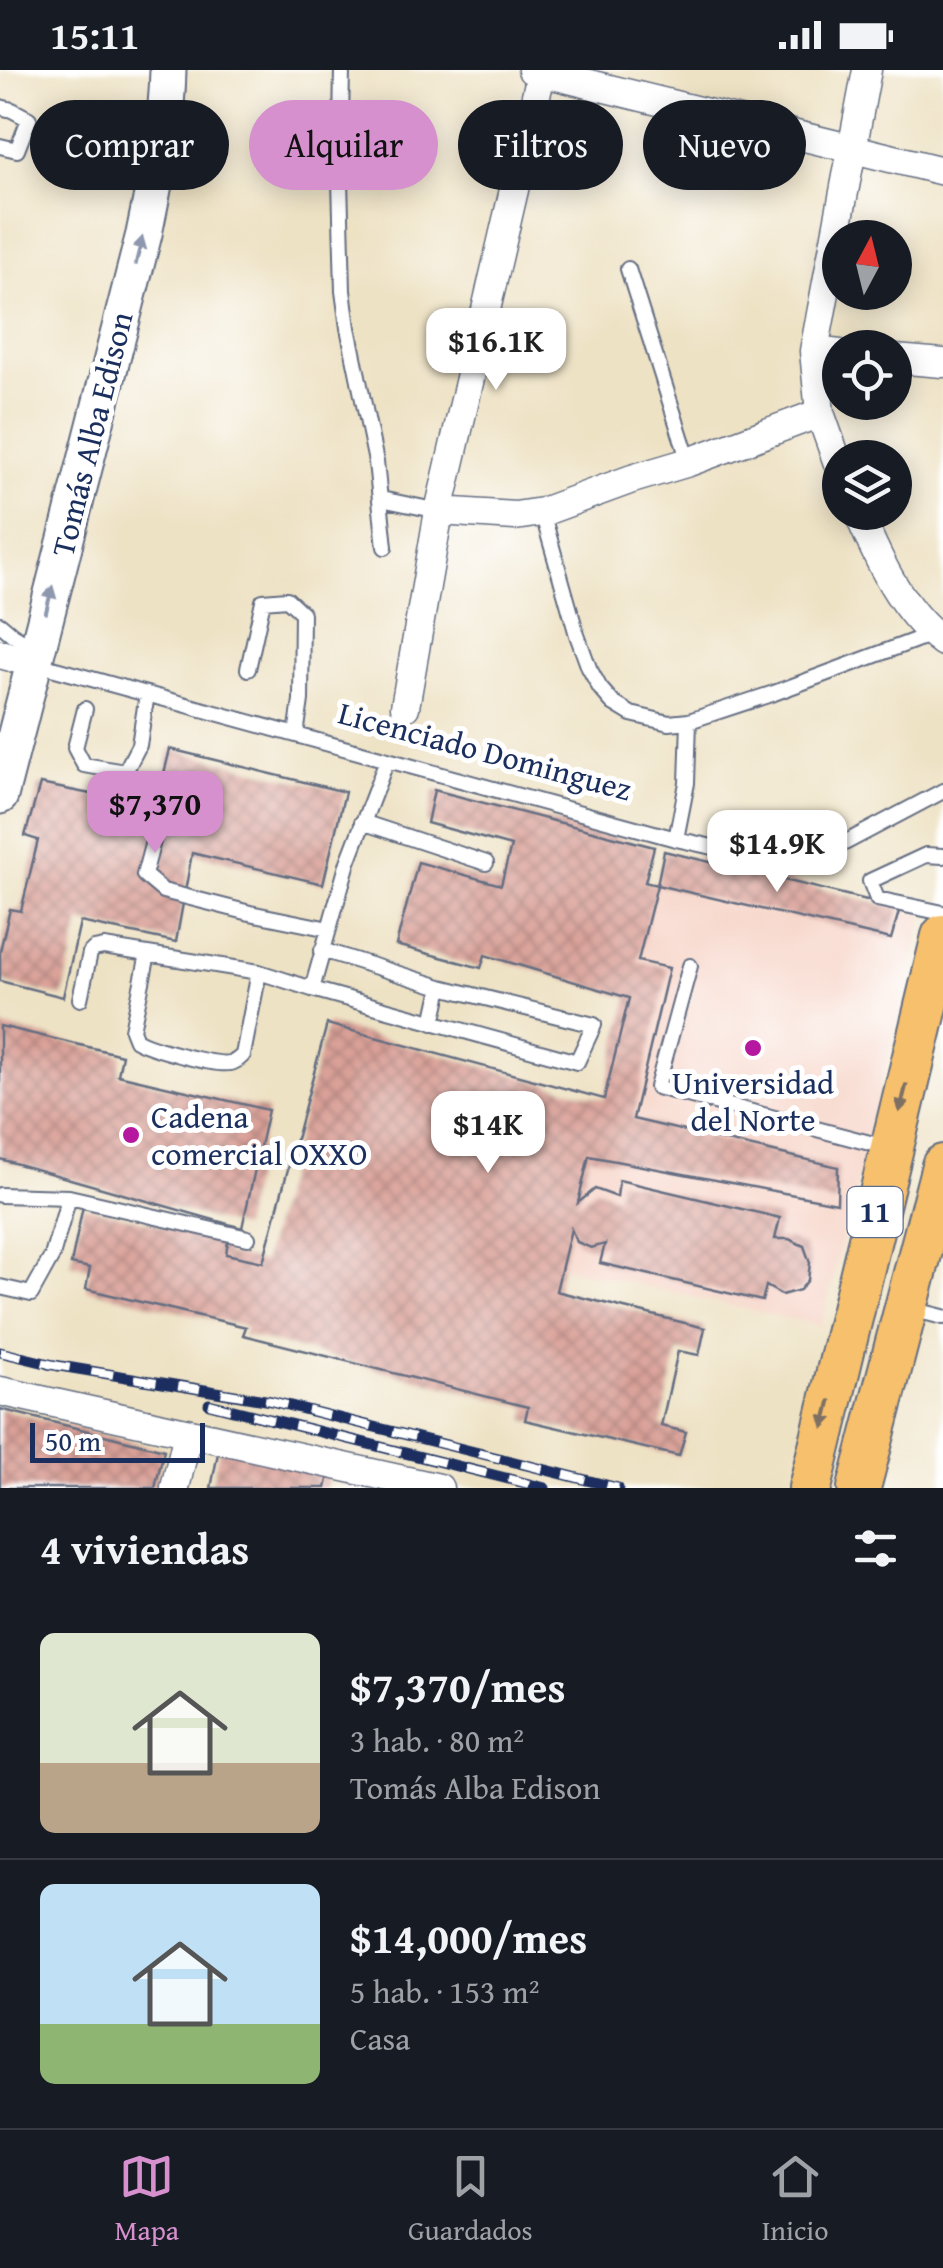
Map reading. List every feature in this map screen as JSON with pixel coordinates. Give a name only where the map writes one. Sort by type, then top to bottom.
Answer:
[{"type":"main road","name":"11","points":[[810,1488],[943,936]]},
{"type":"main road","name":"11","points":[[859,1488],[924,1313],[941,1186]]},
{"type":"street","name":"Tomás Alba Edison","points":[[0,796],[23,655],[144,234],[166,116],[168,70]]},
{"type":"street","points":[[830,330],[866,70]]},
{"type":"street","points":[[405,707],[439,511],[539,71],[943,171]]},
{"type":"street","points":[[912,360],[943,363]]},
{"type":"street","points":[[822,396],[820,413],[828,440]]},
{"type":"street","points":[[439,511],[515,516],[542,512],[820,413]]},
{"type":"street","points":[[866,530],[900,596],[938,638]]},
{"type":"street","points":[[0,1391],[439,1488]]},
{"type":"street","points":[[175,1488],[188,1433]]},
{"type":"lane","points":[[342,70],[343,292],[382,499],[385,547]]},
{"type":"lane","points":[[0,107],[29,119],[17,150],[0,146]]},
{"type":"lane","points":[[628,269],[689,462]]},
{"type":"lane","points":[[382,499],[439,511]]},
{"type":"lane","points":[[542,512],[589,668],[613,703],[631,714],[669,723],[689,721],[938,638]]},
{"type":"lane","points":[[248,669],[263,601],[287,600],[302,612],[301,700],[296,735]]},
{"type":"lane","points":[[0,624],[13,635],[23,655]]},
{"type":"lane","name":"Licenciado Dominguez","points":[[23,655],[147,694],[752,857],[796,862],[818,857],[943,791]]},
{"type":"lane","points":[[84,709],[76,748],[84,765],[125,772],[138,745],[147,694]]},
{"type":"lane","points":[[676,839],[690,758],[689,721]]},
{"type":"lane","points":[[312,989],[362,822],[387,760]]},
{"type":"lane","points":[[166,789],[144,875],[163,891],[329,929]]},
{"type":"lane","points":[[362,822],[486,863]]},
{"type":"lane","points":[[943,856],[926,855],[870,881],[877,898],[943,912]]},
{"type":"lane","points":[[80,999],[90,953],[104,947],[259,972],[577,1062],[594,1026],[322,950]]},
{"type":"lane","points":[[148,954],[132,1030],[136,1040],[222,1064],[231,1064],[242,1055],[259,972]]},
{"type":"lane","points":[[690,966],[657,1086],[891,1148]]},
{"type":"lane","points":[[433,1022],[441,986]]},
{"type":"lane","points":[[0,1195],[69,1197],[248,1238]]},
{"type":"lane","points":[[0,1286],[30,1294],[52,1256],[69,1197]]},
{"type":"shaded area","name":"Universidad del Norte","points":[[664,851],[924,915],[821,1326],[562,1267]]},
{"type":"building","points":[[170,749],[345,792],[323,884],[192,853],[176,942],[80,922],[63,997],[0,981],[0,951],[10,909],[21,911],[38,840],[25,836],[40,784],[156,807]]},
{"type":"building","points":[[434,790],[654,847],[645,882],[657,885],[638,961],[669,968],[633,1119],[838,1167],[837,1203],[589,1156],[578,1203],[595,1189],[617,1197],[619,1180],[780,1218],[775,1239],[789,1239],[804,1246],[810,1263],[808,1280],[800,1290],[782,1295],[766,1286],[762,1301],[600,1263],[605,1244],[591,1248],[577,1242],[571,1229],[556,1291],[705,1328],[699,1355],[678,1351],[661,1426],[686,1432],[679,1456],[525,1420],[528,1407],[243,1335],[246,1327],[86,1289],[90,1268],[71,1264],[83,1206],[228,1241],[226,1254],[263,1262],[327,1024],[604,1099],[629,998],[485,955],[481,968],[396,945],[418,862],[501,885],[511,846],[427,823]]},
{"type":"building","points":[[664,851],[900,908],[891,939],[657,885]]},
{"type":"building","name":"Cadena comercial OXXO","points":[[0,1026],[122,1055],[118,1075],[268,1110],[242,1228],[0,1159]]},
{"type":"building","points":[[0,1409],[164,1450],[155,1488],[0,1488]]},
{"type":"building","points":[[220,1443],[331,1467],[326,1488],[211,1488]]},
{"type":"railway","points":[[0,1352],[58,1366]]},
{"type":"railway","points":[[48,1364],[271,1401],[618,1488]]},
{"type":"railway","points":[[209,1404],[545,1488]]},
{"type":"place","name":"Universidad del Norte","points":[[753,1048]]},
{"type":"place","name":"Cadena comercial OXXO","points":[[131,1135]]}]
